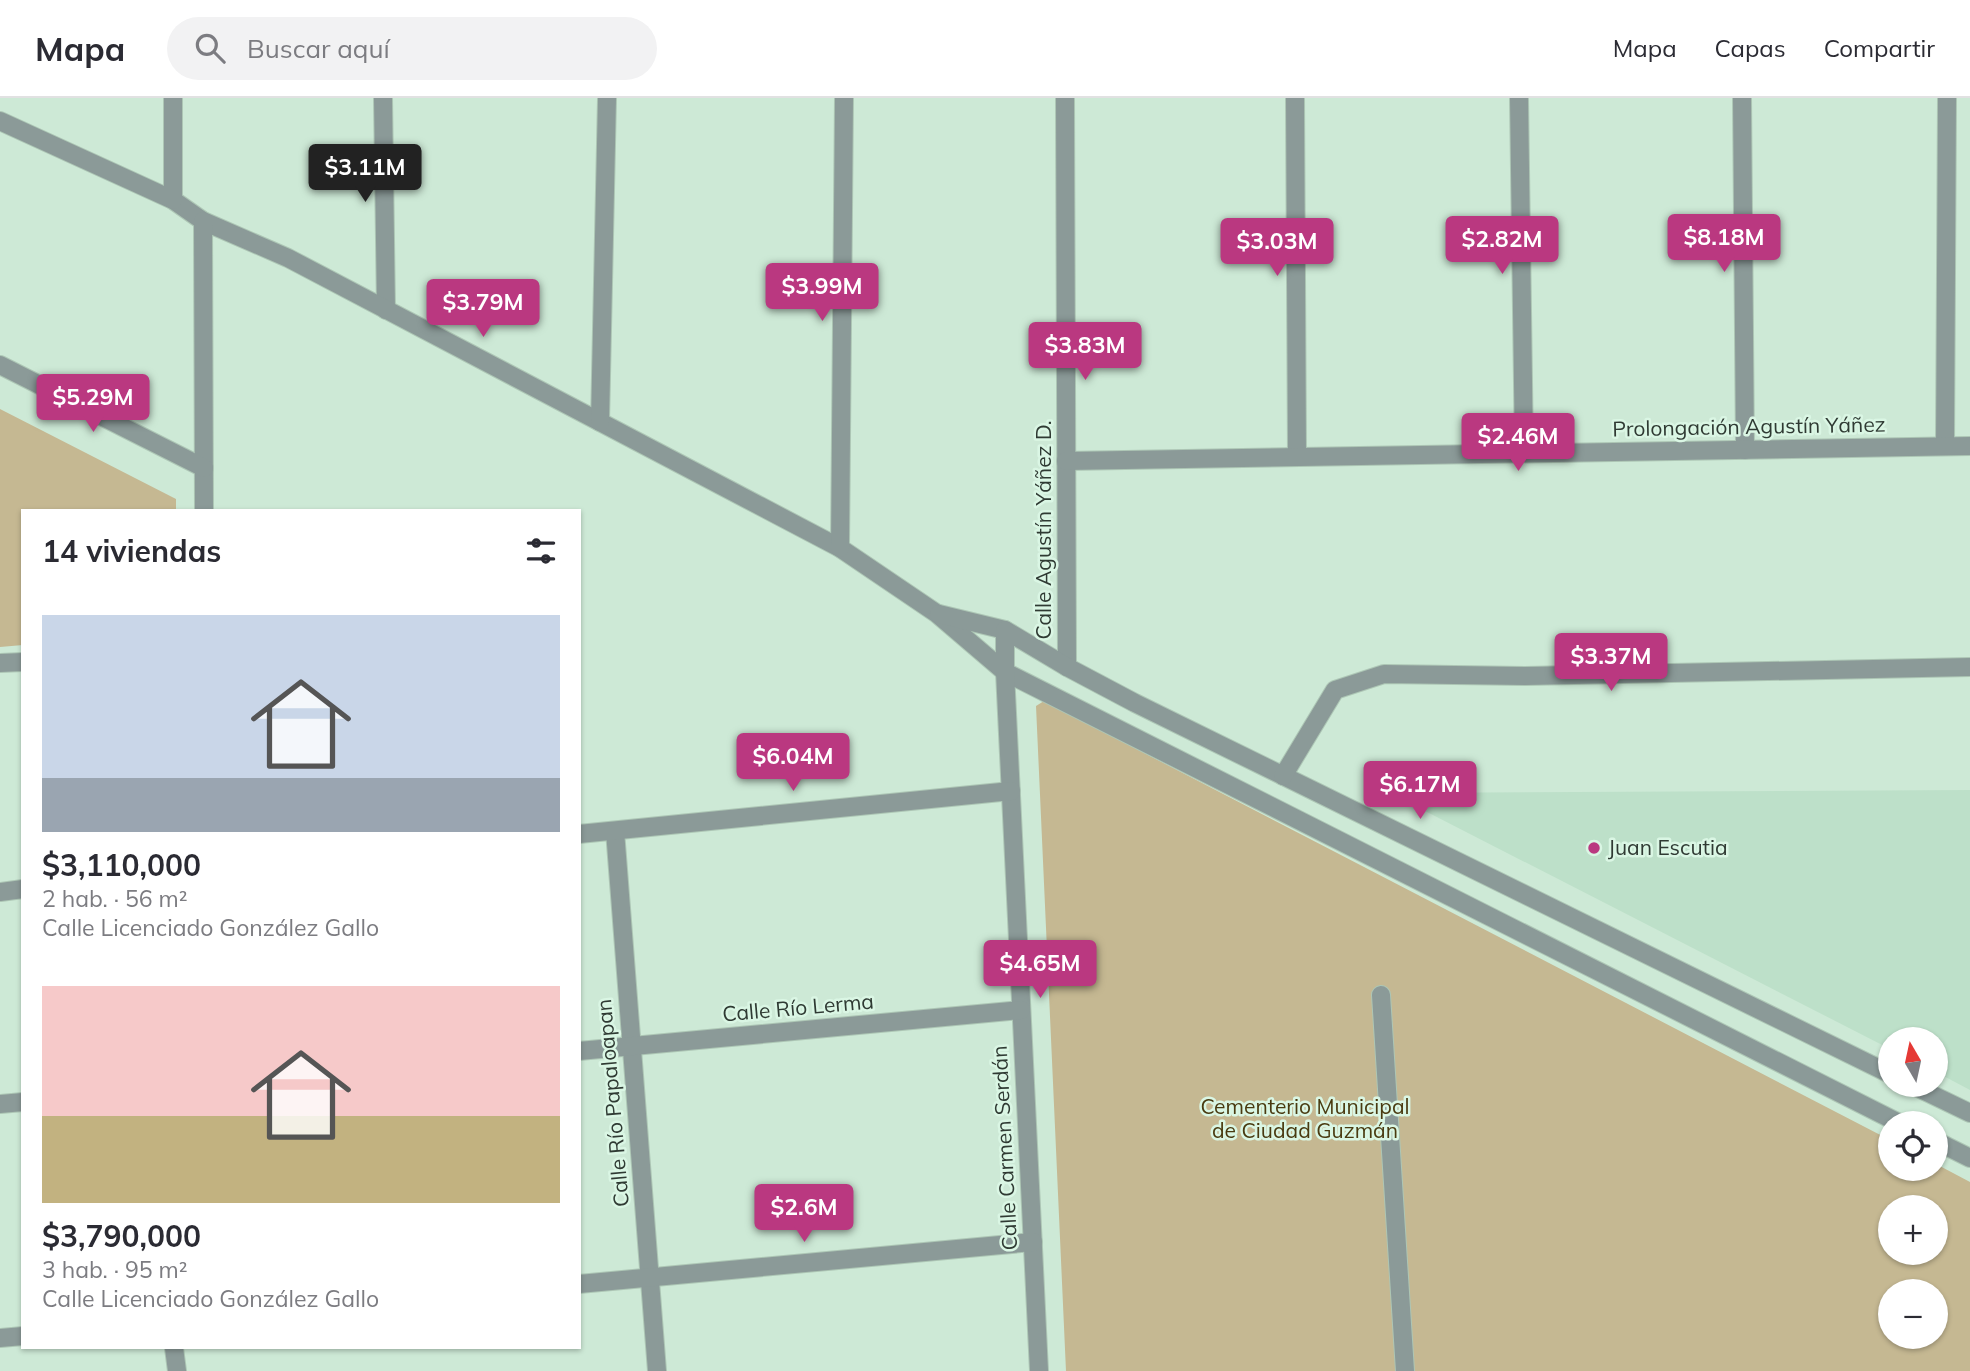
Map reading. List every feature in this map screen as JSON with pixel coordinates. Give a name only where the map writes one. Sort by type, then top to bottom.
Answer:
[{"type":"street","points":[[173,98],[173,200]]},
{"type":"street","points":[[383,98],[386,310]]},
{"type":"street","points":[[600,422],[607,98]]},
{"type":"street","points":[[840,548],[844,98]]},
{"type":"street","name":"Calle Agustín Yáñez D.","points":[[1065,98],[1067,667]]},
{"type":"street","points":[[1295,98],[1297,457]]},
{"type":"street","points":[[1519,98],[1524,453]]},
{"type":"street","points":[[1742,98],[1745,450]]},
{"type":"street","points":[[1945,446],[1947,98]]},
{"type":"street","points":[[0,121],[173,200],[203,221],[288,258],[840,548],[936,614],[1004,672],[1878,1112]]},
{"type":"street","points":[[203,221],[204,509]]},
{"type":"street","points":[[0,365],[204,468]]},
{"type":"street","name":"Prolongación Agustín Yáñez","points":[[1066,461],[1970,446]]},
{"type":"street","points":[[936,614],[1005,630],[1135,703],[1878,1068]]},
{"type":"street","name":"Calle Carmen Serdán","points":[[1005,630],[1004,672],[1039,1371]]},
{"type":"street","points":[[0,663],[21,662]]},
{"type":"street","points":[[1283,776],[1335,690],[1384,674],[1525,676],[1970,667]]},
{"type":"street","points":[[581,834],[1011,791]]},
{"type":"street","name":"Calle Río Papaloapan","points":[[615,831],[657,1371]]},
{"type":"street","points":[[0,892],[21,889]]},
{"type":"street","points":[[1381,995],[1405,1371]]},
{"type":"street","name":"Calle Río Lerma","points":[[581,1051],[1021,1010]]},
{"type":"street","points":[[1937,1097],[1970,1113]]},
{"type":"street","points":[[0,1104],[21,1102]]},
{"type":"street","points":[[1948,1147],[1970,1158]]},
{"type":"street","points":[[581,1284],[1033,1242]]},
{"type":"street","points":[[0,1338],[21,1336]]},
{"type":"street","points":[[174,1349],[177,1371]]},
{"type":"shaded area","points":[[1970,790],[1970,1090],[1948,1078],[1948,1027],[1878,1027],[1878,1043],[1390,793]]},
{"type":"green space","points":[[0,409],[176,499],[176,509],[21,509],[21,645],[0,647]]},
{"type":"green space","name":"Cementerio Municipal de Ciudad Guzmán","points":[[1044,701],[1878,1134],[1878,1181],[1948,1181],[1948,1170],[1970,1182],[1970,1371],[1066,1371],[1036,706]]},
{"type":"place","name":"Juan Escutia","points":[[1594,848]]}]
